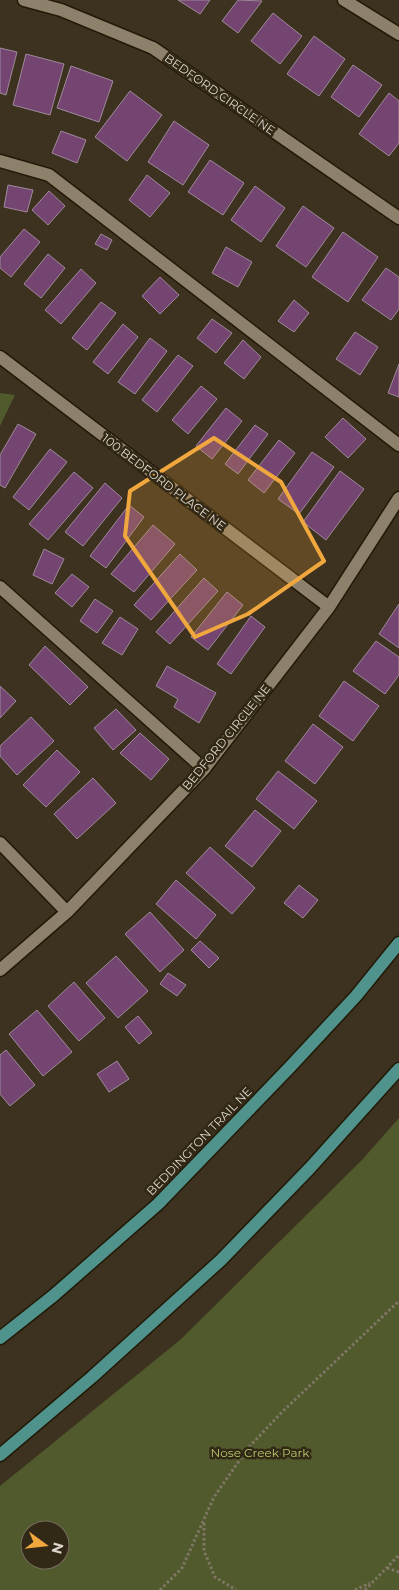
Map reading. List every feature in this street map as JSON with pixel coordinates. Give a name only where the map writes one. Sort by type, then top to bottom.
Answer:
[{"type":"main road","name":"BEDDINGTON TRAIL NE","points":[[0,1338],[53,1296],[158,1204],[290,1068],[356,996],[399,943]]},
{"type":"main road","points":[[0,1455],[92,1377],[221,1260],[310,1168],[399,1069]]},
{"type":"street","name":"BEDFORD CIRCLE NE","points":[[24,0],[61,10],[153,48],[399,218]]},
{"type":"street","points":[[344,0],[399,34]]},
{"type":"street","points":[[0,161],[49,175],[399,444]]},
{"type":"street","name":"100 BEDFORD PLACE NE","points":[[0,357],[329,607]]},
{"type":"street","name":"BEDFORD CIRCLE NE","points":[[0,970],[67,912],[204,768],[329,607],[399,498]]},
{"type":"street","points":[[0,587],[204,768]]},
{"type":"street","points":[[0,843],[67,912]]},
{"type":"path","points":[[160,1590],[182,1568],[214,1497],[248,1448],[282,1412],[399,1301]]},
{"type":"path","points":[[204,1520],[204,1551],[215,1577],[236,1590]]},
{"type":"path","points":[[365,1590],[399,1556]]},
{"type":"path","points":[[387,1568],[399,1572]]},
{"type":"path","points":[[355,1590],[373,1582]]},
{"type":"highlighted area","points":[[214,438],[281,482],[324,561],[248,614],[195,637],[125,536],[130,491]]},
{"type":"green space","points":[[0,393],[15,395],[0,426]]},
{"type":"green space","name":"Nose Creek Park","points":[[399,1118],[399,1590],[0,1590],[0,1486],[180,1340],[361,1161]]},
{"type":"building","points":[[178,0],[210,0],[200,14]]},
{"type":"building","points":[[238,0],[262,1],[238,33],[222,21]]},
{"type":"building","points":[[273,13],[302,36],[280,64],[251,41]]},
{"type":"building","points":[[314,36],[345,59],[319,96],[287,74]]},
{"type":"building","points":[[0,48],[17,52],[6,95],[0,93]]},
{"type":"building","points":[[26,54],[64,64],[50,115],[13,105]]},
{"type":"building","points":[[353,65],[382,85],[359,117],[331,97]]},
{"type":"building","points":[[71,66],[113,81],[99,122],[57,108]]},
{"type":"building","points":[[130,91],[162,115],[127,161],[95,137]]},
{"type":"building","points":[[389,93],[399,101],[399,143],[389,156],[359,134]]},
{"type":"building","points":[[174,121],[209,145],[183,185],[148,162]]},
{"type":"building","points":[[61,131],[86,140],[77,163],[52,153]]},
{"type":"building","points":[[210,160],[244,183],[223,215],[188,192]]},
{"type":"building","points":[[147,175],[170,193],[150,217],[129,200]]},
{"type":"building","points":[[8,185],[33,190],[27,212],[4,207]]},
{"type":"building","points":[[255,186],[285,208],[261,242],[231,220]]},
{"type":"building","points":[[49,191],[65,206],[48,225],[32,210]]},
{"type":"building","points":[[303,206],[334,228],[306,267],[276,246]]},
{"type":"building","points":[[24,229],[40,242],[11,277],[0,268],[0,257]]},
{"type":"building","points":[[343,232],[378,257],[348,302],[312,277]]},
{"type":"building","points":[[101,234],[112,240],[107,250],[95,244]]},
{"type":"building","points":[[226,247],[252,262],[238,287],[212,273]]},
{"type":"building","points":[[48,254],[65,268],[41,298],[24,284]]},
{"type":"building","points":[[386,268],[399,277],[399,309],[391,320],[362,300]]},
{"type":"building","points":[[81,269],[96,283],[61,324],[45,310]]},
{"type":"building","points":[[160,277],[179,295],[160,314],[142,296]]},
{"type":"building","points":[[294,300],[309,313],[294,332],[278,321]]},
{"type":"building","points":[[101,302],[116,313],[87,350],[72,338]]},
{"type":"building","points":[[212,319],[232,333],[216,353],[197,338]]},
{"type":"building","points":[[123,324],[138,337],[108,374],[93,362]]},
{"type":"building","points":[[355,332],[378,347],[360,375],[336,359]]},
{"type":"building","points":[[150,338],[167,351],[135,394],[118,382]]},
{"type":"building","points":[[243,340],[261,357],[244,379],[224,363]]},
{"type":"building","points":[[178,355],[193,366],[157,412],[142,400]]},
{"type":"building","points":[[399,364],[399,397],[388,393]]},
{"type":"building","points":[[201,386],[217,399],[188,434],[172,420]]},
{"type":"building","points":[[226,408],[242,421],[212,459],[196,446]]},
{"type":"building","points":[[343,418],[366,439],[348,458],[325,437]]},
{"type":"building","points":[[18,424],[36,434],[5,488],[0,485],[0,455]]},
{"type":"building","points":[[255,425],[268,434],[238,474],[225,464]]},
{"type":"building","points":[[279,440],[295,453],[264,493],[248,480]]},
{"type":"building","points":[[50,449],[67,462],[29,510],[13,497]]},
{"type":"building","points":[[312,452],[334,467],[299,514],[278,499]]},
{"type":"building","points":[[340,471],[364,489],[326,540],[303,522]]},
{"type":"building","points":[[74,472],[93,488],[48,540],[29,524]]},
{"type":"building","points":[[105,483],[122,498],[83,546],[65,532]]},
{"type":"building","points":[[129,505],[144,517],[106,568],[90,556]]},
{"type":"building","points":[[153,525],[175,544],[134,592],[111,574]]},
{"type":"building","points":[[44,549],[64,559],[52,584],[33,575]]},
{"type":"building","points":[[180,554],[197,570],[151,620],[134,605]]},
{"type":"building","points":[[72,574],[89,587],[72,607],[55,593]]},
{"type":"building","points":[[204,578],[218,591],[170,644],[156,632]]},
{"type":"building","points":[[227,592],[243,605],[208,650],[191,637]]},
{"type":"building","points":[[95,599],[113,611],[97,633],[80,621]]},
{"type":"building","points":[[399,604],[399,648],[379,634]]},
{"type":"building","points":[[251,616],[265,627],[231,674],[217,664]]},
{"type":"building","points":[[120,617],[138,629],[122,655],[102,643]]},
{"type":"building","points":[[376,641],[399,657],[399,675],[385,694],[353,671]]},
{"type":"building","points":[[45,646],[88,687],[70,705],[29,665]]},
{"type":"building","points":[[167,666],[216,693],[199,723],[174,707],[178,699],[156,686]]},
{"type":"building","points":[[344,681],[379,706],[353,741],[319,716]]},
{"type":"building","points":[[0,686],[16,701],[0,718]]},
{"type":"building","points":[[116,709],[136,730],[113,750],[94,728]]},
{"type":"building","points":[[31,717],[54,741],[17,775],[0,756],[0,746]]},
{"type":"building","points":[[313,724],[343,747],[315,784],[285,761]]},
{"type":"building","points":[[140,733],[169,759],[151,780],[120,753]]},
{"type":"building","points":[[57,750],[80,772],[46,807],[23,785]]},
{"type":"building","points":[[278,771],[317,801],[294,829],[256,799]]},
{"type":"building","points":[[93,778],[116,803],[77,839],[54,814]]},
{"type":"building","points":[[255,810],[281,831],[252,867],[225,846]]},
{"type":"building","points":[[210,847],[255,888],[232,914],[186,873]]},
{"type":"building","points":[[176,880],[216,915],[196,939],[156,904]]},
{"type":"building","points":[[299,885],[318,900],[303,918],[284,903]]},
{"type":"building","points":[[150,912],[184,950],[160,972],[125,934]]},
{"type":"building","points":[[200,941],[219,958],[209,968],[191,950]]},
{"type":"building","points":[[116,956],[148,991],[118,1018],[86,983]]},
{"type":"building","points":[[168,973],[186,985],[177,996],[160,984]]},
{"type":"building","points":[[74,982],[105,1018],[79,1041],[48,1006]]},
{"type":"building","points":[[37,1010],[72,1052],[43,1076],[9,1034]]},
{"type":"building","points":[[138,1016],[152,1033],[139,1044],[125,1027]]},
{"type":"building","points":[[6,1050],[35,1085],[10,1106],[0,1094],[0,1055]]},
{"type":"building","points":[[117,1061],[129,1079],[109,1092],[97,1074]]}]
